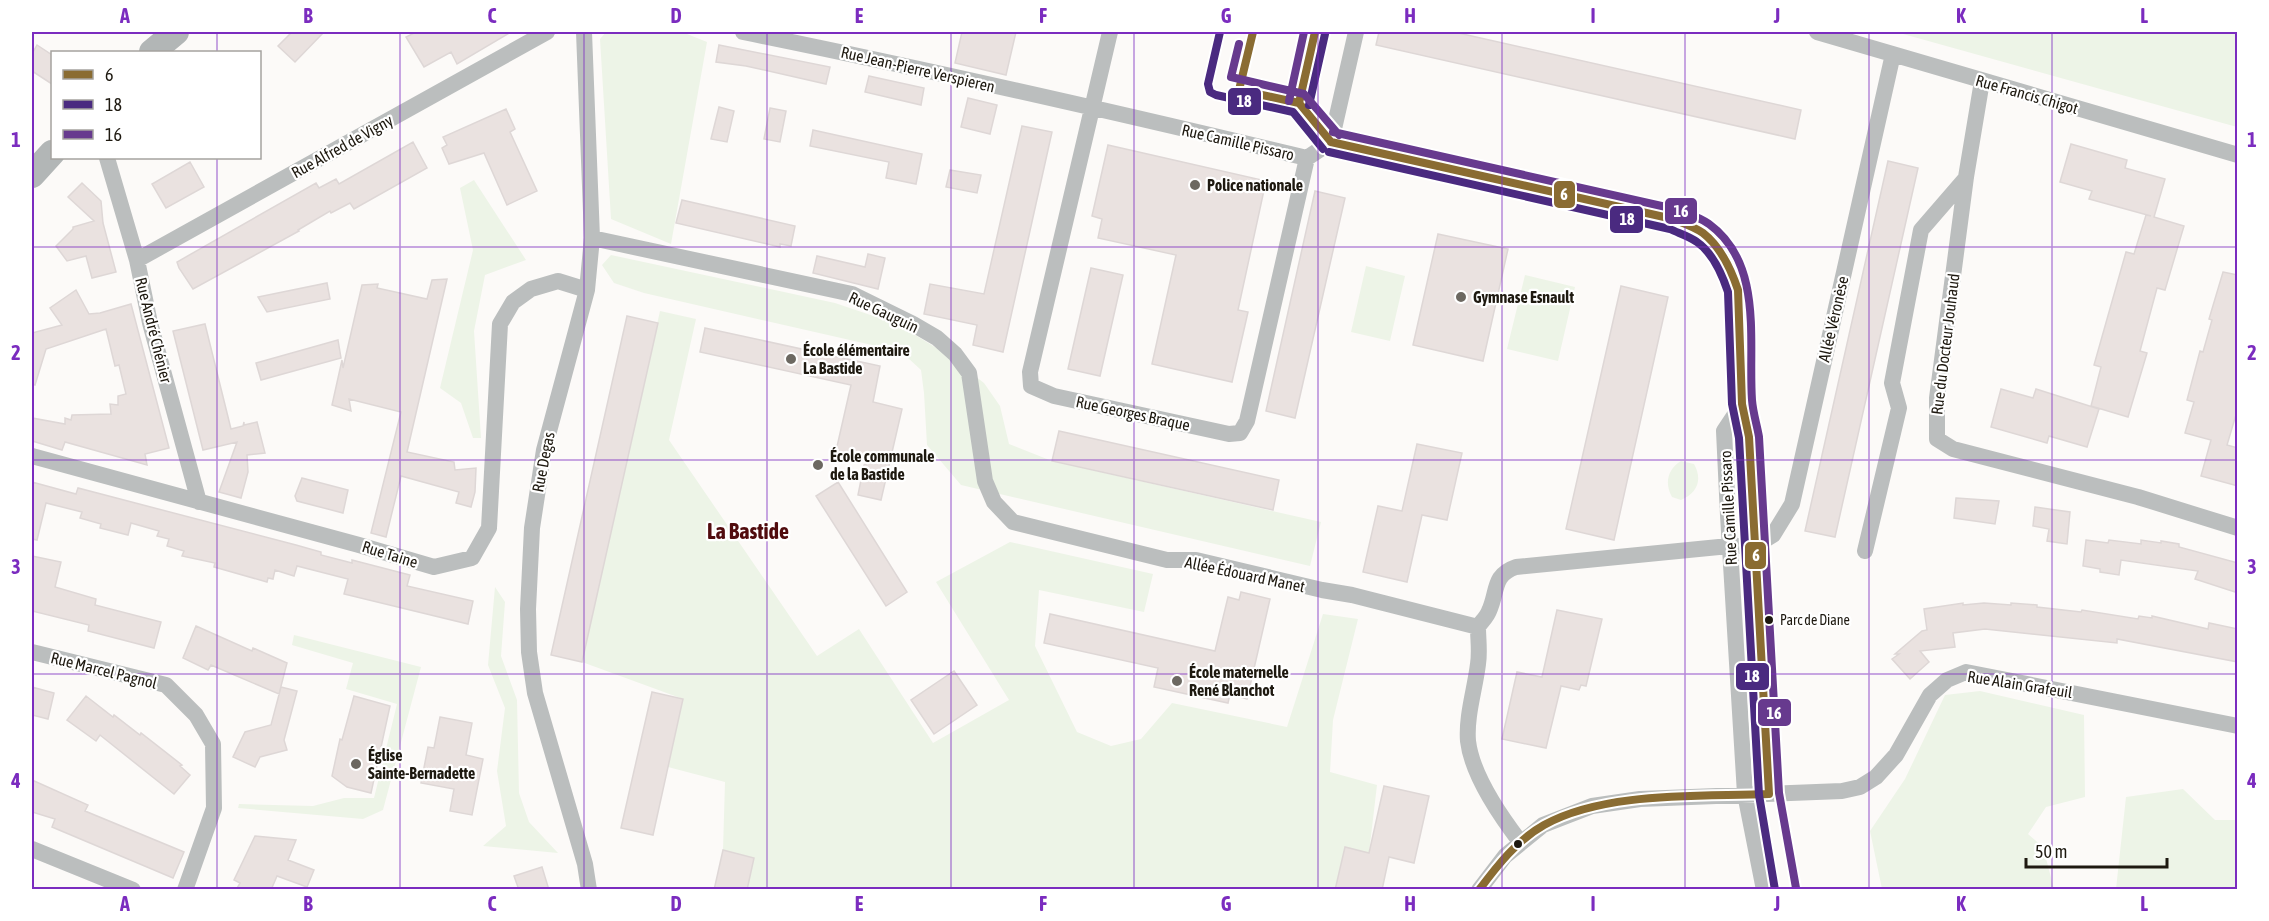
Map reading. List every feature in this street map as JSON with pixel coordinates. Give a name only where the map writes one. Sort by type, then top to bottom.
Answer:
[{"type":"main road","points":[[147,51],[163,32]]},
{"type":"main road","points":[[153,51],[176,32]]},
{"type":"main road","points":[[32,175],[51,154]]},
{"type":"street","name":"Rue Alfred de Vigny","points":[[136,260],[547,32]]},
{"type":"street","name":"Rue Degas","points":[[584,32],[592,238],[586,290],[544,450],[532,528],[528,652],[535,693],[585,864],[588,890]]},
{"type":"street","name":"Rue Jean-Pierre Verspieren","points":[[743,32],[1092,107]]},
{"type":"street","points":[[1092,107],[1110,32]]},
{"type":"street","points":[[1331,142],[1356,32]]},
{"type":"street","name":"Rue Francis Chigot","points":[[1817,32],[2238,155]]},
{"type":"street","name":"Allée Véronèse","points":[[1729,546],[1755,546],[1773,535],[1792,504],[1893,54]]},
{"type":"street","name":"Rue du Docteur Jouhaud","points":[[1982,81],[1966,177],[1937,398],[1937,439],[1953,449],[2138,497],[2238,528]]},
{"type":"street","name":"Rue Georges Braque","points":[[1092,107],[1030,372],[1031,386],[1054,396],[1229,434],[1240,433],[1247,421],[1306,158]]},
{"type":"street","name":"Rue Camille Pissaro","points":[[1092,107],[1306,158],[1331,142],[1673,219],[1702,232],[1715,244],[1724,255],[1738,290],[1742,404],[1724,431],[1745,794],[1764,890]]},
{"type":"street","name":"Rue André Chénier","points":[[107,159],[199,502]]},
{"type":"street","points":[[1865,552],[1899,408],[1892,383],[1921,230],[1966,177]]},
{"type":"street","name":"Rue Gauguin","points":[[592,238],[852,294],[937,338],[955,354],[969,373],[985,480],[994,502],[1013,522]]},
{"type":"street","name":"Rue Taine","points":[[32,456],[435,567],[472,558],[489,528],[500,324],[513,303],[531,289],[558,281],[586,290]]},
{"type":"street","name":"Allée Édouard Manet","points":[[1013,522],[1167,560],[1196,560],[1352,595],[1478,627]]},
{"type":"street","points":[[1521,843],[1476,771],[1468,742],[1468,722],[1479,661],[1478,627],[1489,612],[1498,580],[1507,570],[1516,567],[1729,546]]},
{"type":"street","name":"Rue Marcel Pagnol","points":[[32,652],[166,685],[196,715],[213,744],[214,808],[185,890]]},
{"type":"street","name":"Rue Alain Grafeuil","points":[[1479,890],[1505,856],[1543,825],[1592,806],[1640,800],[1842,791],[1860,787],[1875,777],[1896,755],[1930,695],[1947,680],[1966,672],[2238,726]]},
{"type":"street","points":[[32,849],[133,890]]},
{"type":"shaded area","points":[[606,32],[682,32],[707,42],[671,244],[611,219],[600,39]]},
{"type":"shaded area","points":[[1896,32],[2237,32],[2237,127]]},
{"type":"shaded area","points":[[474,180],[526,260],[485,275],[474,331],[481,438],[473,438],[461,403],[440,388],[473,250],[460,188]]},
{"type":"shaded area","points":[[611,255],[835,303],[897,324],[948,355],[984,383],[1000,406],[1009,444],[1052,461],[1321,522],[1310,566],[961,485],[927,445],[921,370],[907,357],[885,348],[644,293],[614,283],[602,265]]},
{"type":"shaded area","points":[[1366,266],[1405,276],[1390,341],[1351,332]]},
{"type":"shaded area","points":[[1525,275],[1575,287],[1558,361],[1507,349]]},
{"type":"shaded area","points":[[660,311],[696,319],[669,440],[817,656],[859,629],[933,743],[1009,700],[936,582],[1010,542],[1153,574],[1144,612],[1039,590],[1035,646],[1077,732],[1111,746],[1141,739],[1172,703],[1287,727],[1323,614],[1358,619],[1333,720],[1330,772],[1377,785],[1369,853],[1345,848],[1335,889],[747,889],[754,858],[723,850],[725,782],[668,767],[683,699],[582,662]]},
{"type":"shaded area","points":[[1681,461],[1694,464],[1698,481],[1695,490],[1681,500],[1672,497],[1668,482],[1670,472]]},
{"type":"shaded area","points":[[495,587],[505,602],[501,656],[517,700],[519,793],[529,822],[558,853],[483,846],[506,826],[497,771],[505,708],[488,665]]},
{"type":"shaded area","points":[[294,635],[421,667],[383,810],[363,819],[238,808],[239,804],[313,806],[344,798],[374,798],[397,704],[346,689],[353,663],[292,645]]},
{"type":"shaded area","points":[[1980,691],[2084,715],[2085,797],[2046,807],[2028,834],[2043,847],[2054,889],[1882,889],[1870,831],[1905,779],[1945,695]]},
{"type":"shaded area","points":[[2183,789],[2215,820],[2237,820],[2237,889],[2116,889],[2126,797]]},
{"type":"building","points":[[292,32],[324,32],[295,62],[278,46]]},
{"type":"building","points":[[416,32],[511,32],[457,64],[451,52],[424,67],[406,37]]},
{"type":"building","points":[[962,32],[1016,32],[1006,75],[955,63]]},
{"type":"building","points":[[1379,32],[1454,32],[1801,110],[1795,139],[1376,45]]},
{"type":"building","points":[[37,45],[51,54],[51,83],[32,71],[32,54]]},
{"type":"building","points":[[719,45],[830,67],[826,84],[746,66],[716,62]]},
{"type":"building","points":[[869,76],[924,88],[921,105],[865,92]]},
{"type":"building","points":[[968,98],[997,105],[990,134],[961,127]]},
{"type":"building","points":[[719,107],[734,111],[727,142],[711,139]]},
{"type":"building","points":[[770,108],[786,111],[780,142],[764,139]]},
{"type":"building","points":[[506,109],[515,129],[510,132],[537,191],[507,205],[484,153],[449,164],[442,148],[447,145],[443,137]]},
{"type":"building","points":[[1022,126],[1052,132],[1003,352],[973,345],[977,325],[924,314],[930,284],[984,294]]},
{"type":"building","points":[[813,130],[922,154],[916,184],[886,178],[889,162],[810,146]]},
{"type":"building","points":[[413,142],[427,168],[354,209],[350,203],[331,213],[330,211],[299,231],[193,289],[179,268],[177,262],[316,183],[319,188],[336,179],[339,184]]},
{"type":"building","points":[[2071,144],[2127,160],[2125,168],[2165,179],[2154,217],[2184,226],[2165,290],[2157,288],[2140,351],[2147,353],[2128,417],[2091,406],[2101,367],[2094,365],[2126,252],[2134,254],[2146,215],[2151,216],[2089,199],[2092,191],[2060,182]]},
{"type":"building","points":[[1108,145],[1266,181],[1238,310],[1248,312],[1232,382],[1152,364],[1176,255],[1098,238],[1102,219],[1092,216]]},
{"type":"building","points":[[1888,161],[1918,168],[1835,537],[1805,531]]},
{"type":"building","points":[[190,162],[204,187],[166,208],[152,184]]},
{"type":"building","points":[[950,170],[981,175],[977,193],[946,187]]},
{"type":"building","points":[[82,183],[101,201],[103,223],[116,272],[92,278],[86,256],[67,261],[56,246],[73,227],[94,221],[68,197]]},
{"type":"building","points":[[1315,191],[1345,198],[1295,418],[1266,411]]},
{"type":"building","points":[[682,200],[795,226],[791,246],[780,244],[780,247],[676,223]]},
{"type":"building","name":"Gymnase Esnault","points":[[1438,234],[1508,249],[1483,361],[1413,345]]},
{"type":"building","points":[[868,254],[885,258],[878,289],[813,273],[817,256],[865,267]]},
{"type":"building","points":[[1091,268],[1123,275],[1100,376],[1068,369]]},
{"type":"building","points":[[2223,272],[2238,275],[2238,408],[2227,445],[2238,448],[2238,486],[2201,476],[2211,440],[2185,433],[2194,402],[2187,400],[2200,351],[2203,352],[2212,320],[2209,319]]},
{"type":"building","points":[[447,279],[407,452],[454,462],[455,470],[476,468],[475,492],[471,507],[456,503],[459,492],[401,476],[386,537],[371,533],[401,412],[349,399],[351,411],[332,405],[362,285],[378,284],[377,288],[427,299],[432,280]]},
{"type":"building","points":[[327,283],[330,299],[267,312],[258,297]]},
{"type":"building","points":[[1621,286],[1668,297],[1614,540],[1566,529]]},
{"type":"building","points":[[76,290],[89,314],[131,304],[169,448],[145,454],[147,465],[65,442],[62,450],[32,441],[32,418],[65,424],[65,418],[71,420],[72,415],[111,414],[110,404],[118,405],[118,396],[126,394],[119,365],[115,366],[106,329],[46,349],[35,385],[32,384],[32,333],[62,325],[50,308]]},
{"type":"building","points":[[627,316],[658,323],[582,662],[551,655]]},
{"type":"building","points":[[205,324],[231,429],[243,426],[244,422],[244,425],[257,422],[265,453],[247,455],[248,472],[241,498],[219,492],[237,442],[203,450],[173,331]]},
{"type":"building","points":[[705,328],[880,366],[873,402],[902,409],[881,500],[858,495],[864,465],[875,458],[836,451],[851,385],[700,352]]},
{"type":"building","points":[[338,340],[341,358],[261,380],[256,363]]},
{"type":"building","points":[[2001,389],[2033,398],[2036,389],[2099,409],[2087,447],[2049,436],[2047,443],[1991,427]]},
{"type":"building","points":[[1059,431],[1279,480],[1273,510],[1052,461]]},
{"type":"building","points":[[1417,444],[1462,453],[1447,520],[1422,515],[1407,582],[1363,572],[1378,506],[1402,511]]},
{"type":"building","points":[[302,478],[348,490],[343,513],[297,501],[295,496]]},
{"type":"building","points":[[32,482],[76,494],[78,488],[296,545],[321,552],[321,555],[352,563],[352,560],[410,575],[407,586],[473,601],[468,624],[344,594],[348,579],[297,566],[294,576],[275,570],[273,579],[268,578],[267,582],[214,567],[215,563],[182,556],[184,551],[167,546],[169,539],[157,536],[159,531],[131,523],[128,535],[100,528],[101,524],[80,518],[82,512],[46,503],[37,540],[32,539]]},
{"type":"building","points":[[838,482],[907,592],[886,606],[816,496]]},
{"type":"building","points":[[1956,498],[1999,501],[1995,524],[1954,518]]},
{"type":"building","points":[[2035,507],[2070,512],[2067,544],[2047,541],[2049,529],[2033,526]]},
{"type":"building","points":[[2086,540],[2141,544],[2141,540],[2161,543],[2161,541],[2179,544],[2179,547],[2238,563],[2238,593],[2195,579],[2198,571],[2121,560],[2119,575],[2100,572],[2100,569],[2083,566]]},
{"type":"building","points":[[32,556],[61,562],[55,587],[96,599],[95,605],[161,622],[154,648],[88,631],[89,625],[32,611]]},
{"type":"building","points":[[1241,592],[1270,599],[1247,699],[1230,694],[1228,703],[1154,687],[1158,668],[1044,643],[1050,614],[1215,651],[1228,597],[1239,600]]},
{"type":"building","points":[[1963,603],[1963,605],[1984,603],[2011,605],[2011,603],[2037,605],[2037,607],[2081,612],[2082,610],[2138,619],[2139,616],[2152,618],[2152,616],[2208,629],[2209,623],[2238,629],[2238,662],[2117,639],[2117,643],[1985,629],[1953,633],[1955,647],[1920,651],[1929,662],[1910,679],[1892,659],[1922,631],[1927,630],[1924,609]]},
{"type":"building","points":[[1557,610],[1602,619],[1586,686],[1581,685],[1579,690],[1561,686],[1546,748],[1502,739],[1517,672],[1542,677]]},
{"type":"building","points":[[196,626],[252,651],[253,648],[287,663],[279,694],[211,665],[208,670],[183,658]]},
{"type":"building","points":[[954,671],[977,705],[934,734],[911,700]]},
{"type":"building","points":[[32,687],[54,693],[48,719],[32,715]]},
{"type":"building","points":[[281,687],[297,691],[284,740],[287,750],[260,757],[255,767],[233,757],[245,732],[271,725]]},
{"type":"building","points":[[652,692],[683,699],[653,835],[621,828]]},
{"type":"building","points":[[86,696],[113,717],[114,715],[140,735],[141,733],[182,765],[180,766],[190,775],[174,794],[100,735],[96,741],[67,720]]},
{"type":"building","points":[[354,696],[390,706],[371,793],[347,787],[332,776],[340,739],[342,740]]},
{"type":"building","points":[[440,717],[472,723],[466,755],[483,759],[472,815],[450,811],[454,789],[421,783],[428,747],[434,748]]},
{"type":"building","points":[[32,780],[88,805],[85,811],[184,852],[173,878],[52,827],[55,819],[32,812]]},
{"type":"building","points":[[1384,786],[1429,796],[1414,863],[1389,857],[1382,890],[1335,890],[1345,847],[1369,853]]},
{"type":"building","points":[[255,836],[296,840],[288,860],[314,870],[307,887],[277,876],[271,890],[236,890],[240,883],[234,880]]},
{"type":"building","points":[[723,850],[754,858],[747,890],[714,890]]},
{"type":"building","points":[[542,867],[549,890],[519,890],[514,876]]},
{"type":"transit line","name":"18","points":[[1220,32],[1208,84],[1210,92],[1293,112],[1323,149]]},
{"type":"transit line","name":"6","points":[[1253,32],[1239,90],[1299,103],[1331,142]]},
{"type":"transit line","name":"16","points":[[1289,101],[1304,32]]},
{"type":"transit line","name":"6","points":[[1299,103],[1315,32]]},
{"type":"transit line","name":"18","points":[[1309,105],[1325,34]]},
{"type":"transit line","name":"16","points":[[1239,44],[1231,77],[1304,94],[1339,135]]},
{"type":"transit line","name":"16","points":[[1333,132],[1675,209],[1709,224],[1726,241],[1738,260],[1746,282],[1750,305],[1752,400],[1759,437],[1779,793],[1796,888]]},
{"type":"transit line","name":"6","points":[[1331,142],[1673,219],[1703,233],[1720,252],[1729,266],[1738,290],[1742,404],[1749,437],[1769,794]]},
{"type":"transit line","name":"18","points":[[1329,152],[1670,229],[1697,242],[1716,264],[1728,292],[1732,404],[1739,438],[1759,795],[1775,890]]},
{"type":"transit line","name":"6","points":[[1479,890],[1500,863],[1525,838],[1544,825],[1568,814],[1595,806],[1654,798],[1769,794]]},
{"type":"place","name":"Police nationale","points":[[1195,185]]},
{"type":"place","name":"Gymnase Esnault","points":[[1461,297]]},
{"type":"place","name":"École élémentaire La Bastide","points":[[791,359]]},
{"type":"place","name":"École communale de la Bastide","points":[[818,465]]},
{"type":"place","name":"Parc de Diane","points":[[1769,620]]},
{"type":"place","name":"École maternelle René Blanchot","points":[[1177,681]]},
{"type":"place","name":"Église Sainte-Bernadette","points":[[356,764]]},
{"type":"district","name":"La Bastide","points":[[748,531]]}]
